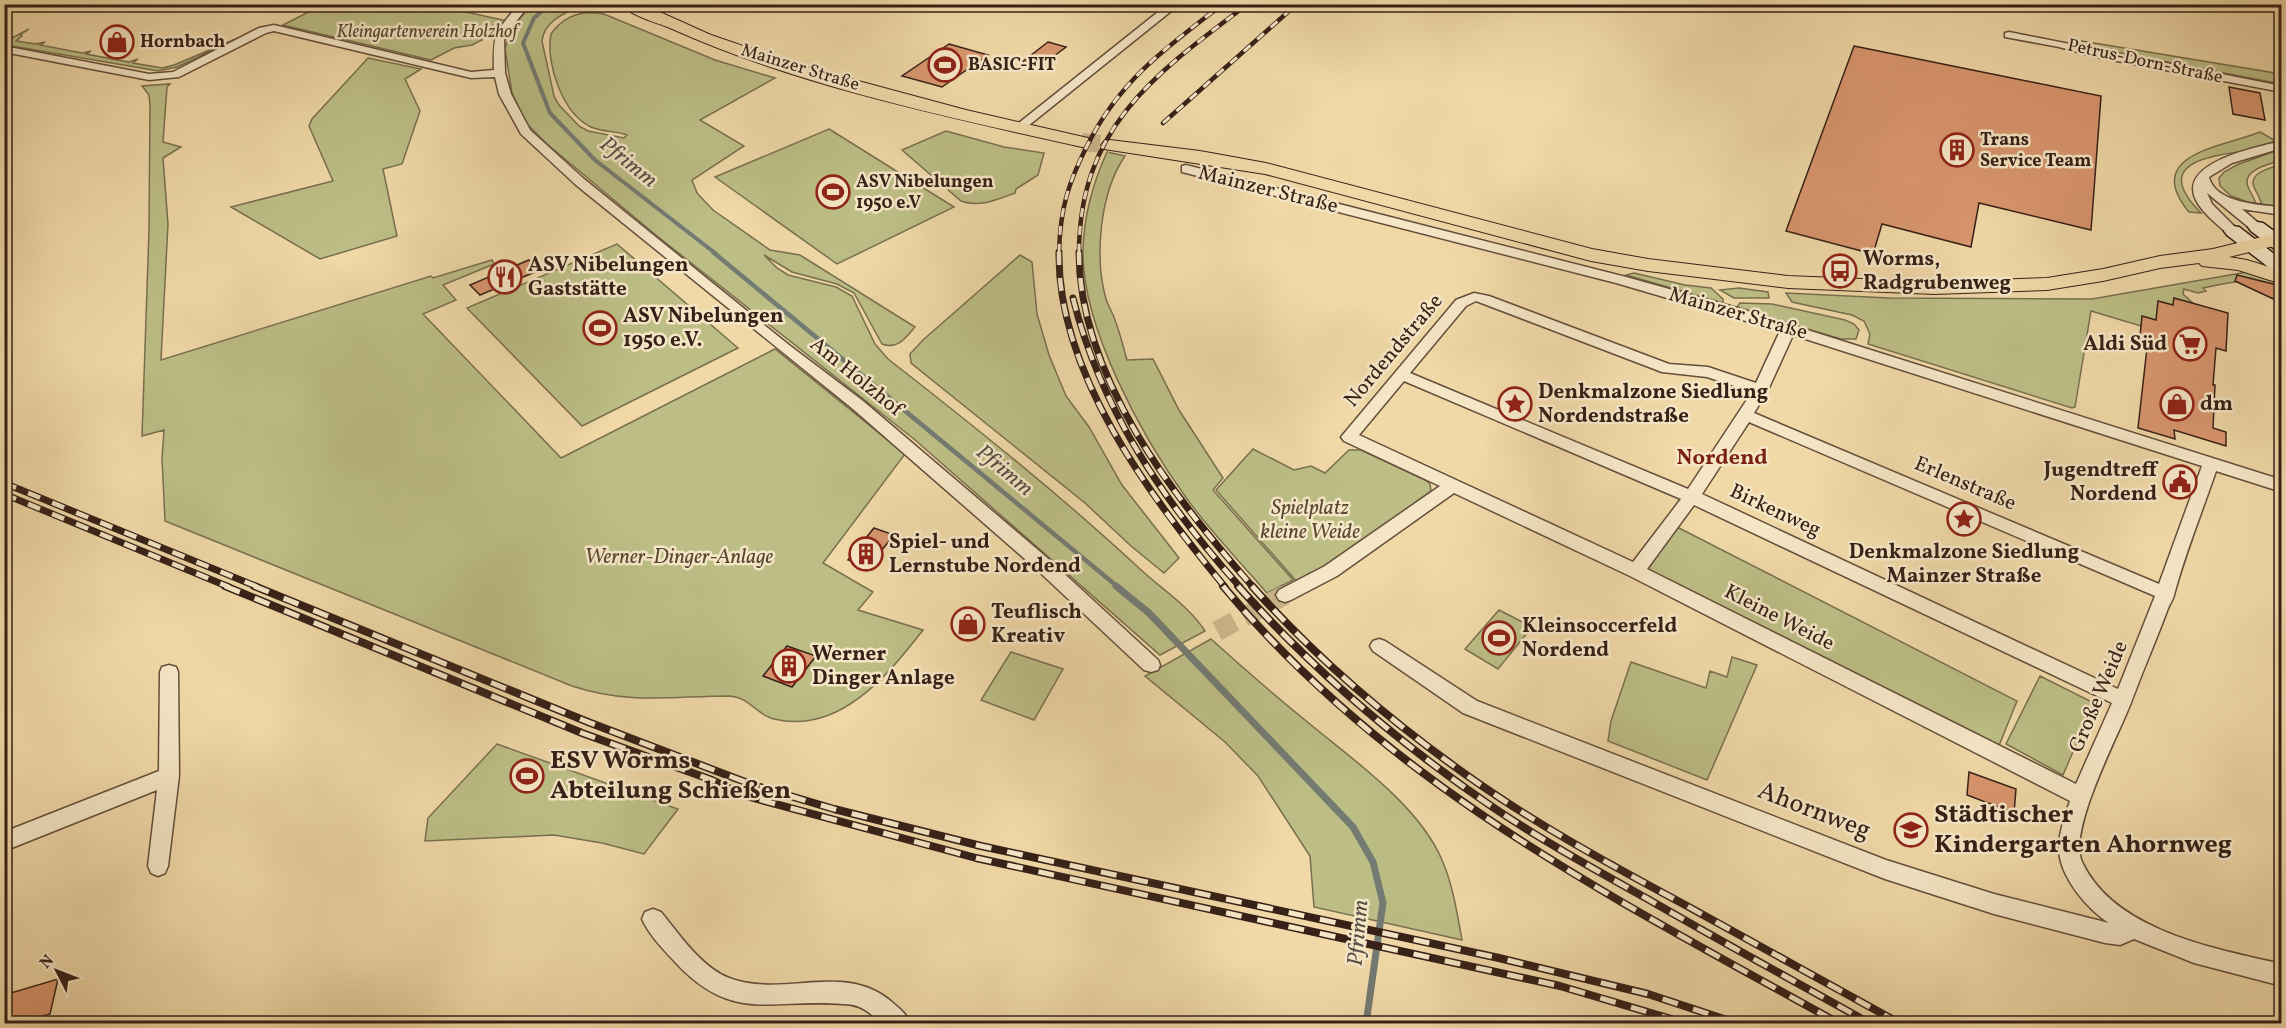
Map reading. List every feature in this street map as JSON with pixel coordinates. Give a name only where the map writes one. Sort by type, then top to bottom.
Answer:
[{"type":"main road","name":"Mainzer Straße","points":[[628,4],[714,41],[794,69],[1019,128],[1082,142]]},
{"type":"main road","name":"Mainzer Straße","points":[[1110,145],[1256,167],[1591,255],[1733,276],[1879,288],[2001,287],[2072,281],[2160,262],[2212,255],[2253,236]]},
{"type":"main road","name":"Mainzer Straße","points":[[2160,262],[2194,243],[2233,231],[2253,236],[2280,236]]},
{"type":"main road","points":[[2253,236],[2282,269]]},
{"type":"main road","points":[[2160,262],[2230,263],[2257,268],[2282,278]]},
{"type":"street","name":"Am Holzhof","points":[[525,4],[505,28],[499,40],[500,73],[505,94],[519,124],[538,146],[784,348],[858,405],[1039,561],[1151,665]]},
{"type":"street","points":[[1019,128],[1175,4]]},
{"type":"street","points":[[4,49],[127,73],[162,77],[175,75],[263,30],[274,27],[471,75],[500,73]]},
{"type":"street","name":"Petrus-Dorn-Straße","points":[[2009,34],[2096,54],[2282,89]]},
{"type":"street","points":[[2233,231],[2201,196],[2202,179],[2208,170],[2218,164],[2282,144]]},
{"type":"street","name":"Mainzer Straße","points":[[1186,169],[1621,280],[1788,328],[2282,486]]},
{"type":"street","points":[[2202,179],[2253,236]]},
{"type":"street","points":[[2218,197],[2252,208],[2282,211]]},
{"type":"street","name":"Nordendstraße","points":[[1349,437],[1461,303],[1473,297],[1484,299],[1666,369],[1708,372],[1761,390]]},
{"type":"street","points":[[1636,571],[1693,497],[1746,415],[1761,390],[1788,328]]},
{"type":"street","name":"Birkenweg","points":[[1402,375],[1693,497],[2123,700]]},
{"type":"street","name":"Erlenstraße","points":[[1746,415],[2166,594]]},
{"type":"street","name":"Kleine Weide","points":[[1349,437],[1636,571],[2082,797]]},
{"type":"street","name":"Große Weide","points":[[2135,927],[2090,892],[2073,867],[2069,854],[2070,842],[2082,797],[2166,594],[2211,463]]},
{"type":"street","points":[[1285,595],[1331,572],[1453,485]]},
{"type":"street","name":"Ahornweg","points":[[1379,646],[1470,707],[1940,889],[1996,906],[2106,933],[2120,935],[2135,927]]},
{"type":"street","points":[[158,866],[169,776],[169,672]]},
{"type":"street","points":[[4,842],[169,776]]},
{"type":"street","points":[[653,919],[713,982],[743,993],[830,992],[864,996],[899,1023]]},
{"type":"street","points":[[2135,927],[2181,948],[2282,975]]},
{"type":"green space","name":"Kleingartenverein Holzhof","points":[[324,4],[434,5],[503,20],[479,34],[482,40],[472,45],[454,48],[431,60],[283,25]]},
{"type":"green space","points":[[532,5],[581,5],[551,23],[542,41],[554,96],[559,105],[579,126],[588,131],[624,138],[627,135],[591,127],[572,111],[564,100],[551,59],[551,34],[562,22],[574,15],[604,14],[715,60],[775,78],[700,120],[744,146],[692,180],[697,193],[713,210],[770,250],[800,255],[915,327],[897,344],[882,344],[854,293],[837,284],[792,272],[764,255],[788,275],[836,287],[852,296],[875,344],[888,359],[1047,487],[1182,605],[1205,631],[1160,655],[914,439],[657,236],[547,144],[526,123],[512,93],[505,49],[511,28]]},
{"type":"green space","points":[[29,29],[16,41],[36,44],[45,42],[40,45],[82,53],[91,51],[86,54],[129,62],[138,59],[133,63],[162,68],[238,38],[177,67],[158,71],[6,45],[10,39]]},
{"type":"green space","points":[[2082,41],[2281,74],[2281,84],[2083,46]]},
{"type":"green space","points":[[368,58],[421,69],[405,79],[420,111],[402,164],[383,169],[397,236],[320,259],[231,207],[333,181],[309,126],[312,119]]},
{"type":"green space","name":"Werner-Dinger-Anlage","points":[[170,84],[167,87],[163,142],[181,147],[163,158],[168,224],[161,360],[431,276],[433,278],[492,260],[494,264],[443,285],[456,300],[423,314],[561,458],[775,349],[905,454],[823,563],[873,592],[858,610],[923,630],[878,682],[840,710],[820,718],[798,722],[774,719],[743,700],[730,696],[632,698],[613,696],[572,686],[165,521],[162,459],[164,430],[142,436],[149,230],[150,106],[149,95],[142,86]]},
{"type":"green space","name":"ASV Nibelungen 1950 e.V","points":[[829,129],[954,207],[837,264],[715,177]]},
{"type":"green space","points":[[946,131],[1004,147],[1044,153],[1038,175],[1016,189],[1015,193],[1002,198],[975,204],[961,201],[902,150]]},
{"type":"green space","points":[[2260,132],[2276,141],[2249,150],[2203,159],[2185,170],[2182,178],[2183,188],[2201,213],[2189,212],[2177,193],[2175,177],[2181,165],[2193,156],[2209,149]]},
{"type":"green space","points":[[2281,149],[2281,160],[2260,167],[2248,178],[2247,183],[2256,205],[2231,196],[2220,186],[2219,178],[2224,172],[2239,164]]},
{"type":"green space","points":[[1107,152],[1125,156],[1110,188],[1105,206],[1100,264],[1106,299],[1117,325],[1127,360],[1153,359],[1179,410],[1223,478],[1213,490],[1293,580],[1267,593],[1206,523],[1170,474],[1134,413],[1103,346],[1092,312],[1085,279],[1083,249],[1090,199]]},
{"type":"green space","points":[[2281,164],[2281,206],[2262,206],[2254,187],[2254,178],[2262,171]]},
{"type":"green space","name":"ASV Nibelungen 1950 e.V.","points":[[617,244],[738,348],[582,426],[467,308]]},
{"type":"green space","points":[[1020,255],[1032,262],[1037,314],[1049,355],[1066,396],[1089,427],[1122,485],[1179,558],[1164,573],[1085,503],[911,363],[910,354],[923,340]]},
{"type":"green space","points":[[2247,272],[2282,284],[2281,289],[2272,284],[2243,281],[2203,288],[2206,291],[2198,293],[2184,289],[2183,294],[2194,304],[2174,298],[2173,305],[2156,320],[2141,326],[2091,311],[2075,407],[2072,408],[1868,344],[1870,334],[1864,321],[1852,315],[1792,302],[1786,293],[1890,298],[2092,299]]},
{"type":"green space","points":[[1634,273],[1685,285],[1711,288],[1723,299],[1723,303],[1626,275]]},
{"type":"green space","points":[[1739,288],[1768,292],[1769,298],[1734,298],[1720,290]]},
{"type":"green space","points":[[1740,303],[1772,304],[1845,320],[1854,324],[1859,330],[1856,339],[1841,339],[1739,309],[1737,307]]},
{"type":"green space","name":"Spielplatz kleine Weide","points":[[1253,449],[1294,470],[1311,466],[1325,473],[1349,450],[1361,450],[1427,481],[1431,491],[1323,571],[1298,583],[1216,490]]},
{"type":"green space","points":[[1677,527],[2017,701],[1996,753],[1641,571]]},
{"type":"green space","name":"Kleinsoccerfeld Nordend","points":[[1499,610],[1532,627],[1498,669],[1465,649]]},
{"type":"green space","points":[[1211,639],[1369,772],[1404,805],[1432,841],[1442,860],[1454,899],[1462,940],[1314,907],[1310,856],[1258,776],[1225,742],[1145,676]]},
{"type":"green space","points":[[1011,652],[1063,669],[1034,720],[981,700]]},
{"type":"green space","points":[[1732,657],[1757,665],[1707,780],[1608,741],[1611,721],[1631,662],[1706,688],[1710,671],[1727,677]]},
{"type":"green space","points":[[2040,676],[2094,703],[2063,775],[2006,744]]},
{"type":"green space","name":"ESV Worms Abteilung Schießen","points":[[497,744],[678,809],[644,854],[602,843],[554,835],[425,841],[428,818]]},
{"type":"building","points":[[1048,42],[1066,47],[1038,68],[1021,63]]},
{"type":"building","name":"BASIC-FIT","points":[[949,44],[988,55],[942,87],[902,76]]},
{"type":"building","name":"Trans Service Team","points":[[1854,46],[2101,96],[2091,230],[1979,203],[1971,247],[1882,224],[1873,254],[1786,231]]},
{"type":"building","points":[[2229,87],[2260,93],[2265,120],[2233,114]]},
{"type":"building","name":"ASV Nibelungen Gaststätte","points":[[529,260],[540,270],[480,295],[470,285]]},
{"type":"building","points":[[2237,275],[2273,284],[2282,289],[2282,303],[2235,281]]},
{"type":"building","points":[[2174,298],[2228,313],[2226,351],[2216,348],[2213,385],[2215,385],[2213,428],[2226,432],[2226,446],[2174,430],[2175,439],[2138,428],[2148,339],[2140,336],[2142,316],[2156,320],[2158,301],[2173,305]]},
{"type":"building","name":"Spiel- und Lernstube Nordend","points":[[874,528],[894,535],[868,567],[848,560]]},
{"type":"building","name":"Werner Dinger Anlage","points":[[787,646],[816,656],[792,687],[763,676]]},
{"type":"building","points":[[1969,772],[2016,789],[2014,813],[1967,795]]},
{"type":"building","points":[[58,979],[50,1014],[18,1023],[4,1023],[4,995]]},
{"type":"waterway","name":"Pfrimm","points":[[550,4],[534,18],[523,43],[550,113],[595,160],[715,253]]},
{"type":"waterway","name":"Pfrimm","points":[[713,252],[1118,587]]},
{"type":"waterway","name":"Pfrimm","points":[[1116,586],[1149,613],[1353,827],[1373,862],[1383,903],[1366,1024]]},
{"type":"tunnel","points":[[1082,142],[1110,145]]},
{"type":"tunnel","points":[[1217,631],[1285,595]]},
{"type":"railway","points":[[1059,252],[1063,209],[1070,184],[1101,121],[1130,82],[1164,50],[1223,4]]},
{"type":"railway","points":[[1079,252],[1082,209],[1092,171],[1108,137],[1129,107],[1154,80],[1183,54],[1248,4]]},
{"type":"railway","points":[[1163,123],[1297,4]]},
{"type":"railway","points":[[1059,252],[1063,297],[1074,343],[1091,388],[1139,474],[1225,587]]},
{"type":"railway","points":[[1079,252],[1083,299],[1095,345],[1113,389],[1136,433],[1163,475],[1192,515],[1253,587]]},
{"type":"railway","points":[[1073,298],[1100,378],[1139,453],[1186,522],[1240,587]]},
{"type":"railway","points":[[4,483],[258,587]]},
{"type":"railway","points":[[4,494],[229,587]]},
{"type":"railway","points":[[225,586],[582,733],[712,780],[746,796],[976,858],[1560,986],[1688,1024]]},
{"type":"railway","points":[[254,586],[588,722],[753,785],[834,809],[981,846],[1499,958],[1648,994],[1739,1024]]},
{"type":"railway","points":[[1223,586],[1289,658],[1359,722],[1433,780],[1511,834],[1591,884],[1840,1024]]},
{"type":"railway","points":[[1238,586],[1327,676],[1391,732],[1459,784],[1531,832],[1871,1024]]},
{"type":"railway","points":[[1252,586],[1301,638],[1353,686],[1465,774],[1546,827],[1901,1024]]},
{"type":"place","name":"Hornbach","points":[[117,42]]},
{"type":"place","name":"BASIC-FIT","points":[[945,65]]},
{"type":"place","name":"Trans Service Team","points":[[1957,150]]},
{"type":"place","name":"ASV Nibelungen 1950 e.V","points":[[833,192]]},
{"type":"place","name":"Worms, Radgrubenweg","points":[[1840,271]]},
{"type":"place","name":"ASV Nibelungen Gaststätte","points":[[505,277]]},
{"type":"place","name":"ASV Nibelungen 1950 e.V.","points":[[600,328]]},
{"type":"place","name":"Aldi Süd","points":[[2190,344]]},
{"type":"place","name":"Denkmalzone Siedlung Nordendstraße","points":[[1515,404]]},
{"type":"place","name":"dm","points":[[2177,404]]},
{"type":"place","name":"Jugendtreff Nordend","points":[[2180,482]]},
{"type":"place","name":"Denkmalzone Siedlung Mainzer Straße","points":[[1964,519]]},
{"type":"place","name":"Spiel- und Lernstube Nordend","points":[[866,554]]},
{"type":"place","name":"Teuflisch Kreativ","points":[[968,624]]},
{"type":"place","name":"Kleinsoccerfeld Nordend","points":[[1499,638]]},
{"type":"place","name":"Werner Dinger Anlage","points":[[789,666]]},
{"type":"place","name":"ESV Worms Abteilung Schießen","points":[[527,776]]},
{"type":"place","name":"Städtischer Kindergarten Ahornweg","points":[[1911,830]]},
{"type":"district","name":"Nordend","points":[[1722,458]]}]
